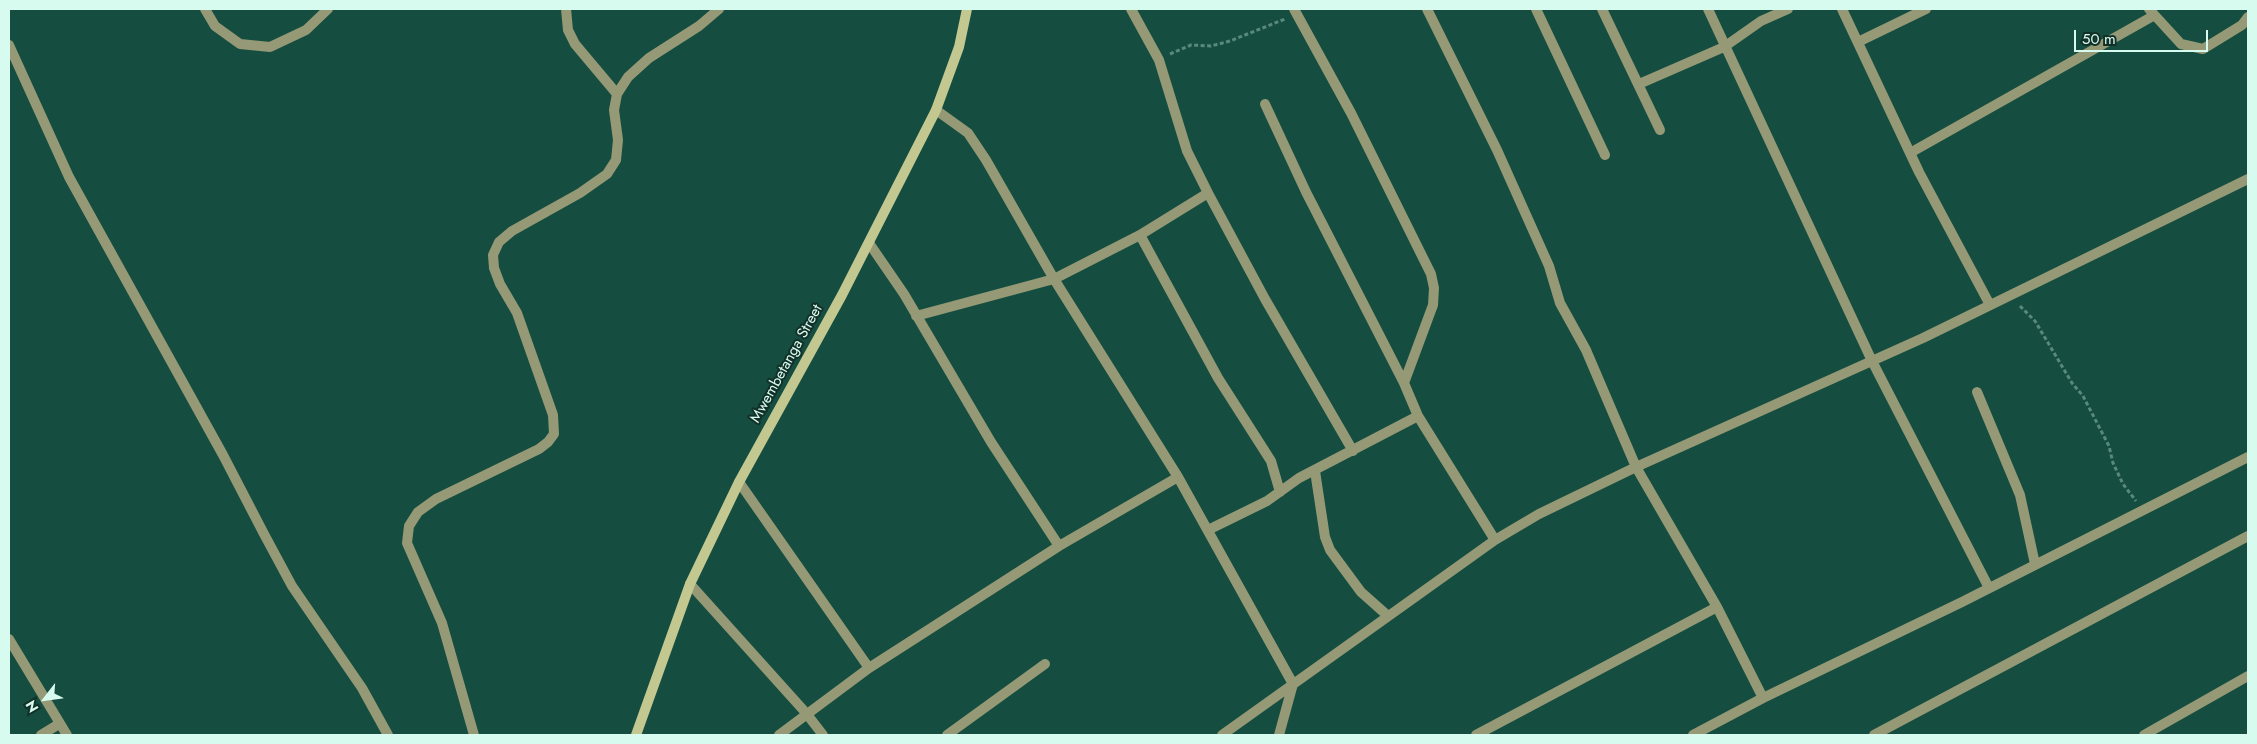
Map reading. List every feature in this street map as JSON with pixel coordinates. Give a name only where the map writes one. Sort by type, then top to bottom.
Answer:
[{"type":"street","points":[[205,9],[215,26],[240,44],[270,47],[306,30],[328,9]]},
{"type":"street","points":[[566,9],[568,30],[575,44],[617,94]]},
{"type":"street","points":[[474,735],[442,622],[407,543],[409,526],[418,512],[436,500],[539,449],[554,434],[554,416],[517,313],[497,276],[493,255],[499,242],[512,231],[580,194],[607,174],[616,160],[618,140],[614,110],[617,94],[628,78],[649,58],[699,26],[719,9]]},
{"type":"street","name":"Mwembetanga Street","points":[[636,735],[690,584],[739,482],[869,243],[936,110],[959,47],[967,9]]},
{"type":"street","points":[[1131,9],[1159,60],[1187,151],[1208,193],[1265,299],[1353,451]]},
{"type":"street","points":[[1427,9],[1497,150],[1549,266],[1560,303],[1586,350],[1636,467],[1717,607],[1763,698]]},
{"type":"street","points":[[1536,9],[1605,156]]},
{"type":"street","points":[[1602,9],[1660,130]]},
{"type":"street","points":[[1708,9],[1724,47],[1872,361],[1989,588]]},
{"type":"street","points":[[1639,84],[1724,47],[1761,21],[1788,9]]},
{"type":"street","points":[[1842,9],[1910,153],[1990,305]]},
{"type":"street","points":[[1858,42],[1926,9]]},
{"type":"street","points":[[1295,11],[1351,114],[1431,274],[1434,288],[1433,305],[1404,383]]},
{"type":"street","points":[[1910,153],[2151,12],[2181,44],[2203,49],[2242,25],[2248,17]]},
{"type":"street","points":[[9,45],[69,177],[223,454],[292,586],[362,688],[388,735]]},
{"type":"street","points":[[1265,104],[1306,192],[1404,383],[1418,416],[1495,540]]},
{"type":"street","points":[[936,110],[968,134],[986,160],[1054,279],[1178,477],[1293,684],[1279,735]]},
{"type":"street","points":[[1222,735],[1495,540],[1539,514],[1636,467],[1872,361],[2248,179]]},
{"type":"street","points":[[916,316],[1054,279],[1140,235],[1208,193]]},
{"type":"street","points":[[1140,235],[1218,378],[1271,461],[1280,492]]},
{"type":"street","points":[[869,243],[916,316],[991,442],[1059,546]]},
{"type":"street","points":[[1977,392],[2020,496],[2034,564]]},
{"type":"street","points":[[1208,530],[1267,501],[1299,478],[1418,416]]},
{"type":"street","points":[[1693,735],[1763,698],[1989,588],[2248,457]]},
{"type":"street","points":[[1315,471],[1325,537],[1330,550],[1361,592],[1388,616]]},
{"type":"street","points":[[779,735],[806,713],[869,668],[1059,546],[1178,477]]},
{"type":"street","points":[[739,482],[869,668]]},
{"type":"street","points":[[1874,735],[2248,536]]},
{"type":"street","points":[[690,584],[806,713],[823,735]]},
{"type":"street","points":[[1476,735],[1717,607]]},
{"type":"street","points":[[9,639],[67,735]]},
{"type":"street","points":[[947,735],[1045,664]]},
{"type":"street","points":[[2144,735],[2248,676]]},
{"type":"street","points":[[41,735],[59,724]]},
{"type":"path","points":[[1159,60],[1178,49],[1191,45],[1211,46],[1230,41],[1295,11]]},
{"type":"path","points":[[2010,295],[2035,322],[2072,383],[2083,396],[2109,446],[2113,463],[2123,484],[2142,510]]}]
